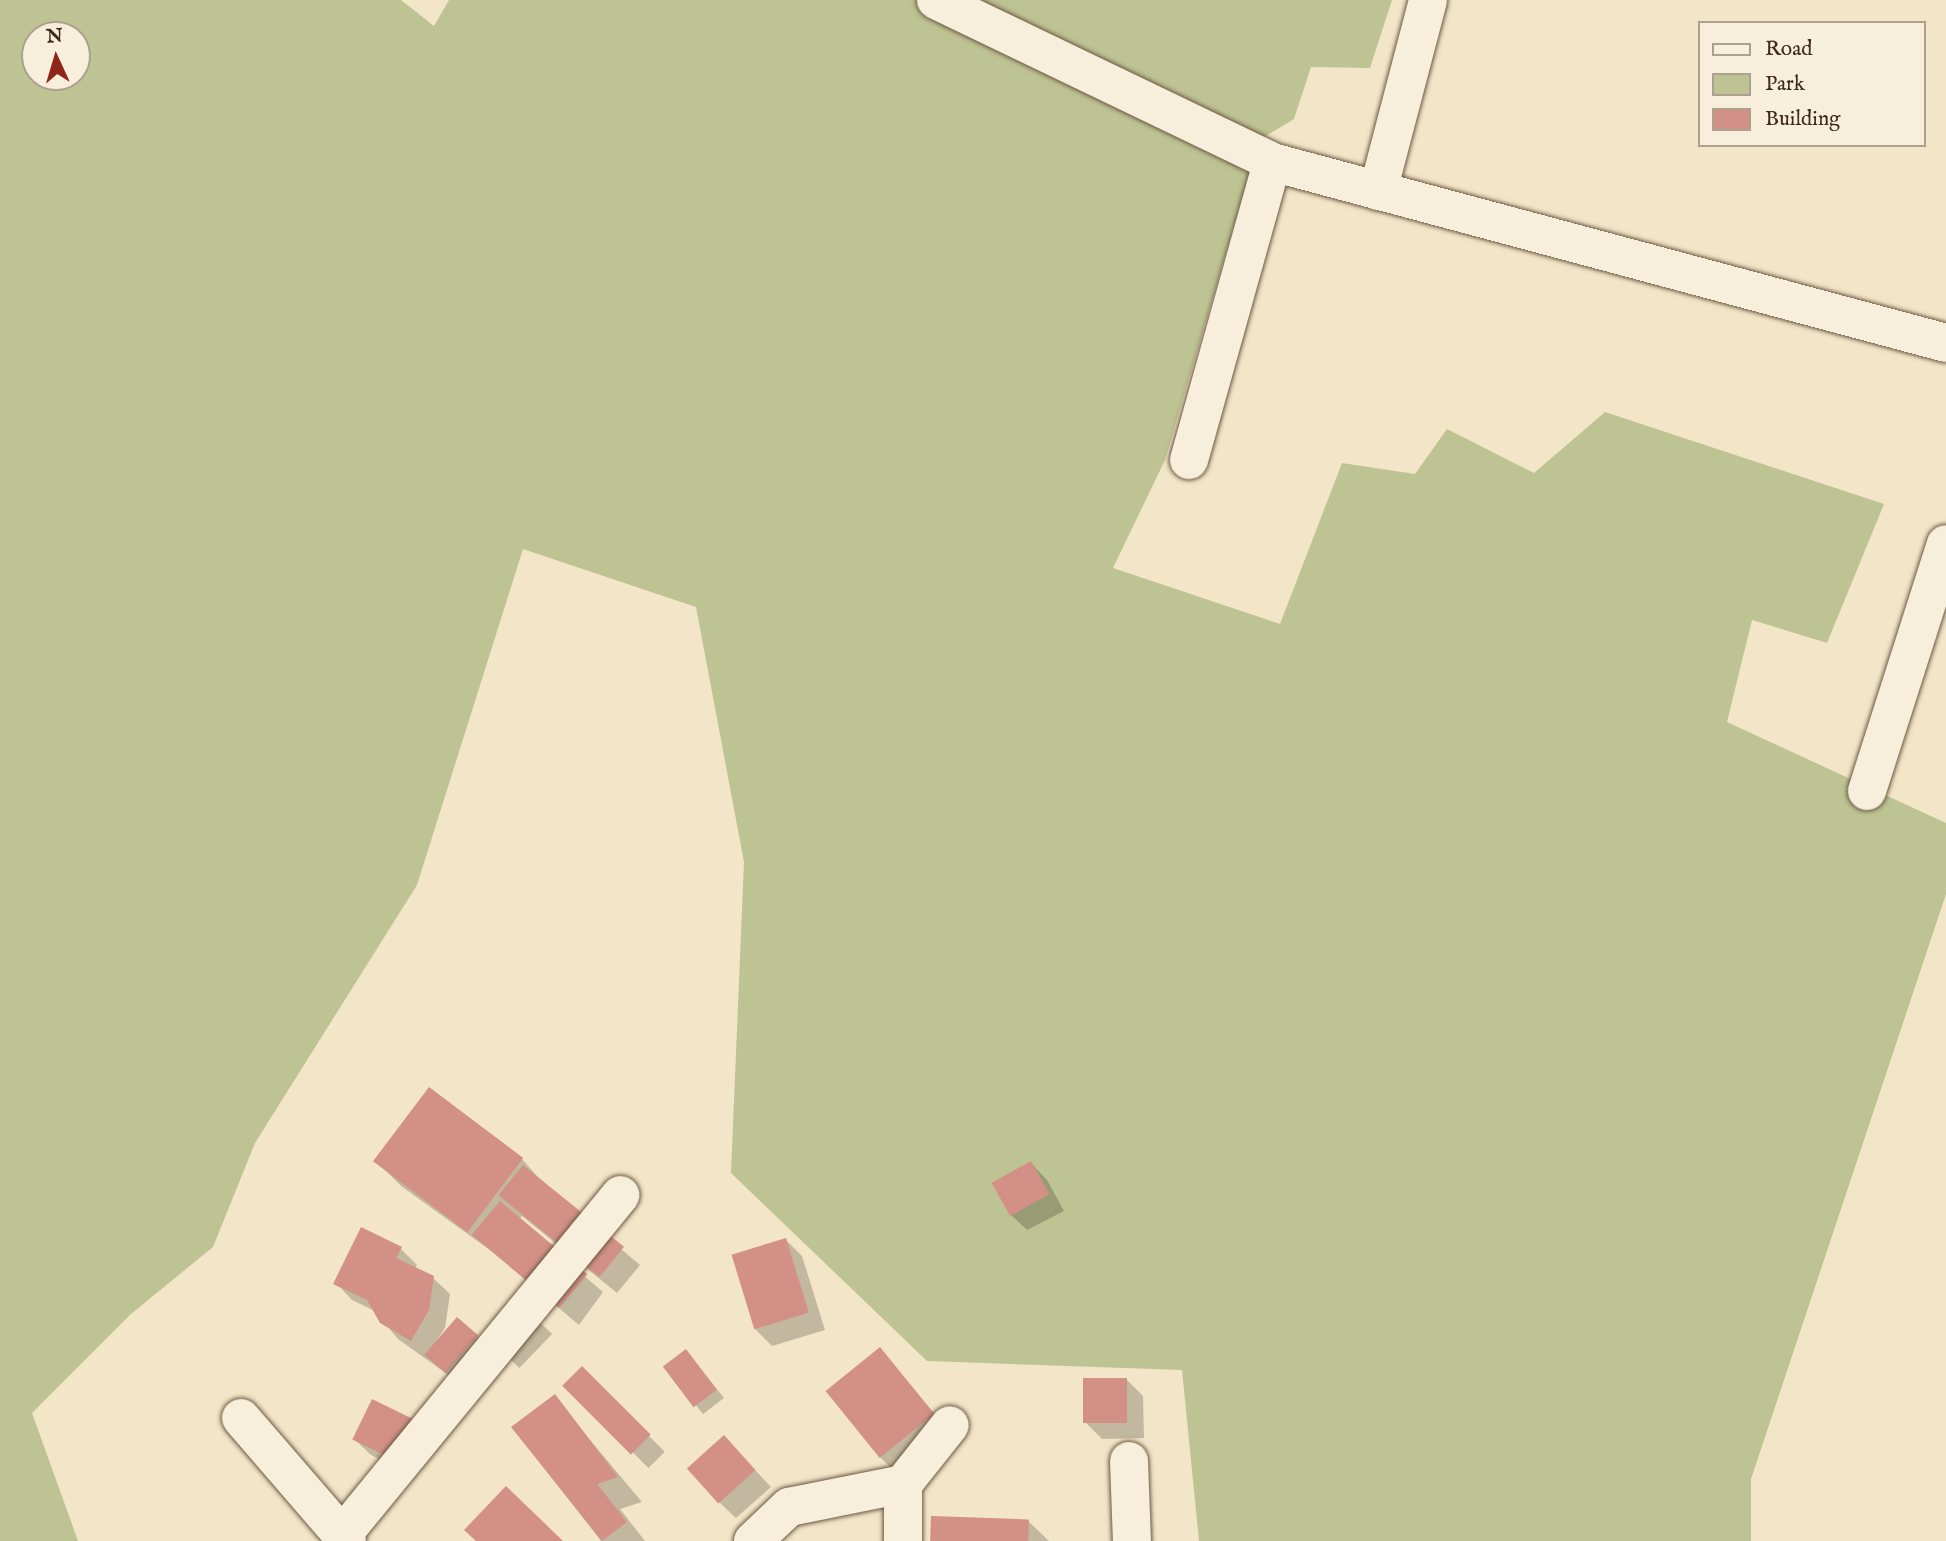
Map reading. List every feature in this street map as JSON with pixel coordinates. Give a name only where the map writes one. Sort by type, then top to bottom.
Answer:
[{"type":"street","points":[[936,0],[1272,162],[1946,343]]},
{"type":"street","points":[[1378,191],[1428,0]]},
{"type":"street","points":[[1189,460],[1272,162]]},
{"type":"street","points":[[1867,791],[1946,544]]},
{"type":"street","points":[[241,1418],[345,1538],[620,1195]]},
{"type":"street","points":[[903,1541],[903,1484],[950,1425]]},
{"type":"street","points":[[1129,1461],[1132,1541]]},
{"type":"street","points":[[753,1541],[789,1507],[903,1484]]},
{"type":"green space","points":[[0,0],[401,0],[434,26],[449,0],[1392,0],[1370,68],[1311,67],[1294,119],[1259,140],[1165,460],[1113,568],[1280,624],[1342,463],[1415,474],[1447,429],[1534,473],[1605,412],[1884,504],[1827,643],[1752,620],[1727,722],[1946,823],[1946,894],[1751,1479],[1751,1541],[1199,1541],[1182,1370],[927,1361],[731,1173],[744,862],[696,607],[523,549],[417,885],[255,1143],[213,1247],[131,1314],[32,1413],[78,1541],[0,1541]]},
{"type":"building","points":[[429,1087],[523,1158],[467,1232],[373,1161]]},
{"type":"building","points":[[1031,1161],[1049,1194],[1010,1216],[992,1183]]},
{"type":"building","points":[[523,1165],[624,1247],[599,1277],[498,1195]]},
{"type":"building","points":[[500,1201],[587,1274],[559,1308],[472,1235]]},
{"type":"building","points":[[361,1227],[402,1247],[396,1258],[434,1276],[429,1310],[411,1341],[380,1323],[367,1300],[333,1284]]},
{"type":"building","points":[[786,1238],[809,1313],[754,1329],[731,1255]]},
{"type":"building","points":[[457,1317],[478,1335],[445,1373],[424,1355]]},
{"type":"building","points":[[880,1347],[934,1414],[880,1458],[826,1391]]},
{"type":"building","points":[[686,1349],[717,1390],[694,1407],[663,1366]]},
{"type":"building","points":[[582,1366],[651,1435],[631,1454],[562,1386]]},
{"type":"building","points":[[1083,1378],[1127,1378],[1127,1423],[1083,1423]]},
{"type":"building","points":[[555,1394],[618,1477],[597,1484],[627,1522],[602,1541],[511,1427]]},
{"type":"building","points":[[372,1399],[413,1419],[394,1460],[352,1439]]},
{"type":"building","points":[[724,1435],[755,1470],[718,1503],[687,1468]]},
{"type":"building","points":[[506,1486],[563,1541],[476,1541],[464,1530]]},
{"type":"building","points":[[931,1516],[1029,1519],[1028,1541],[930,1541]]}]
